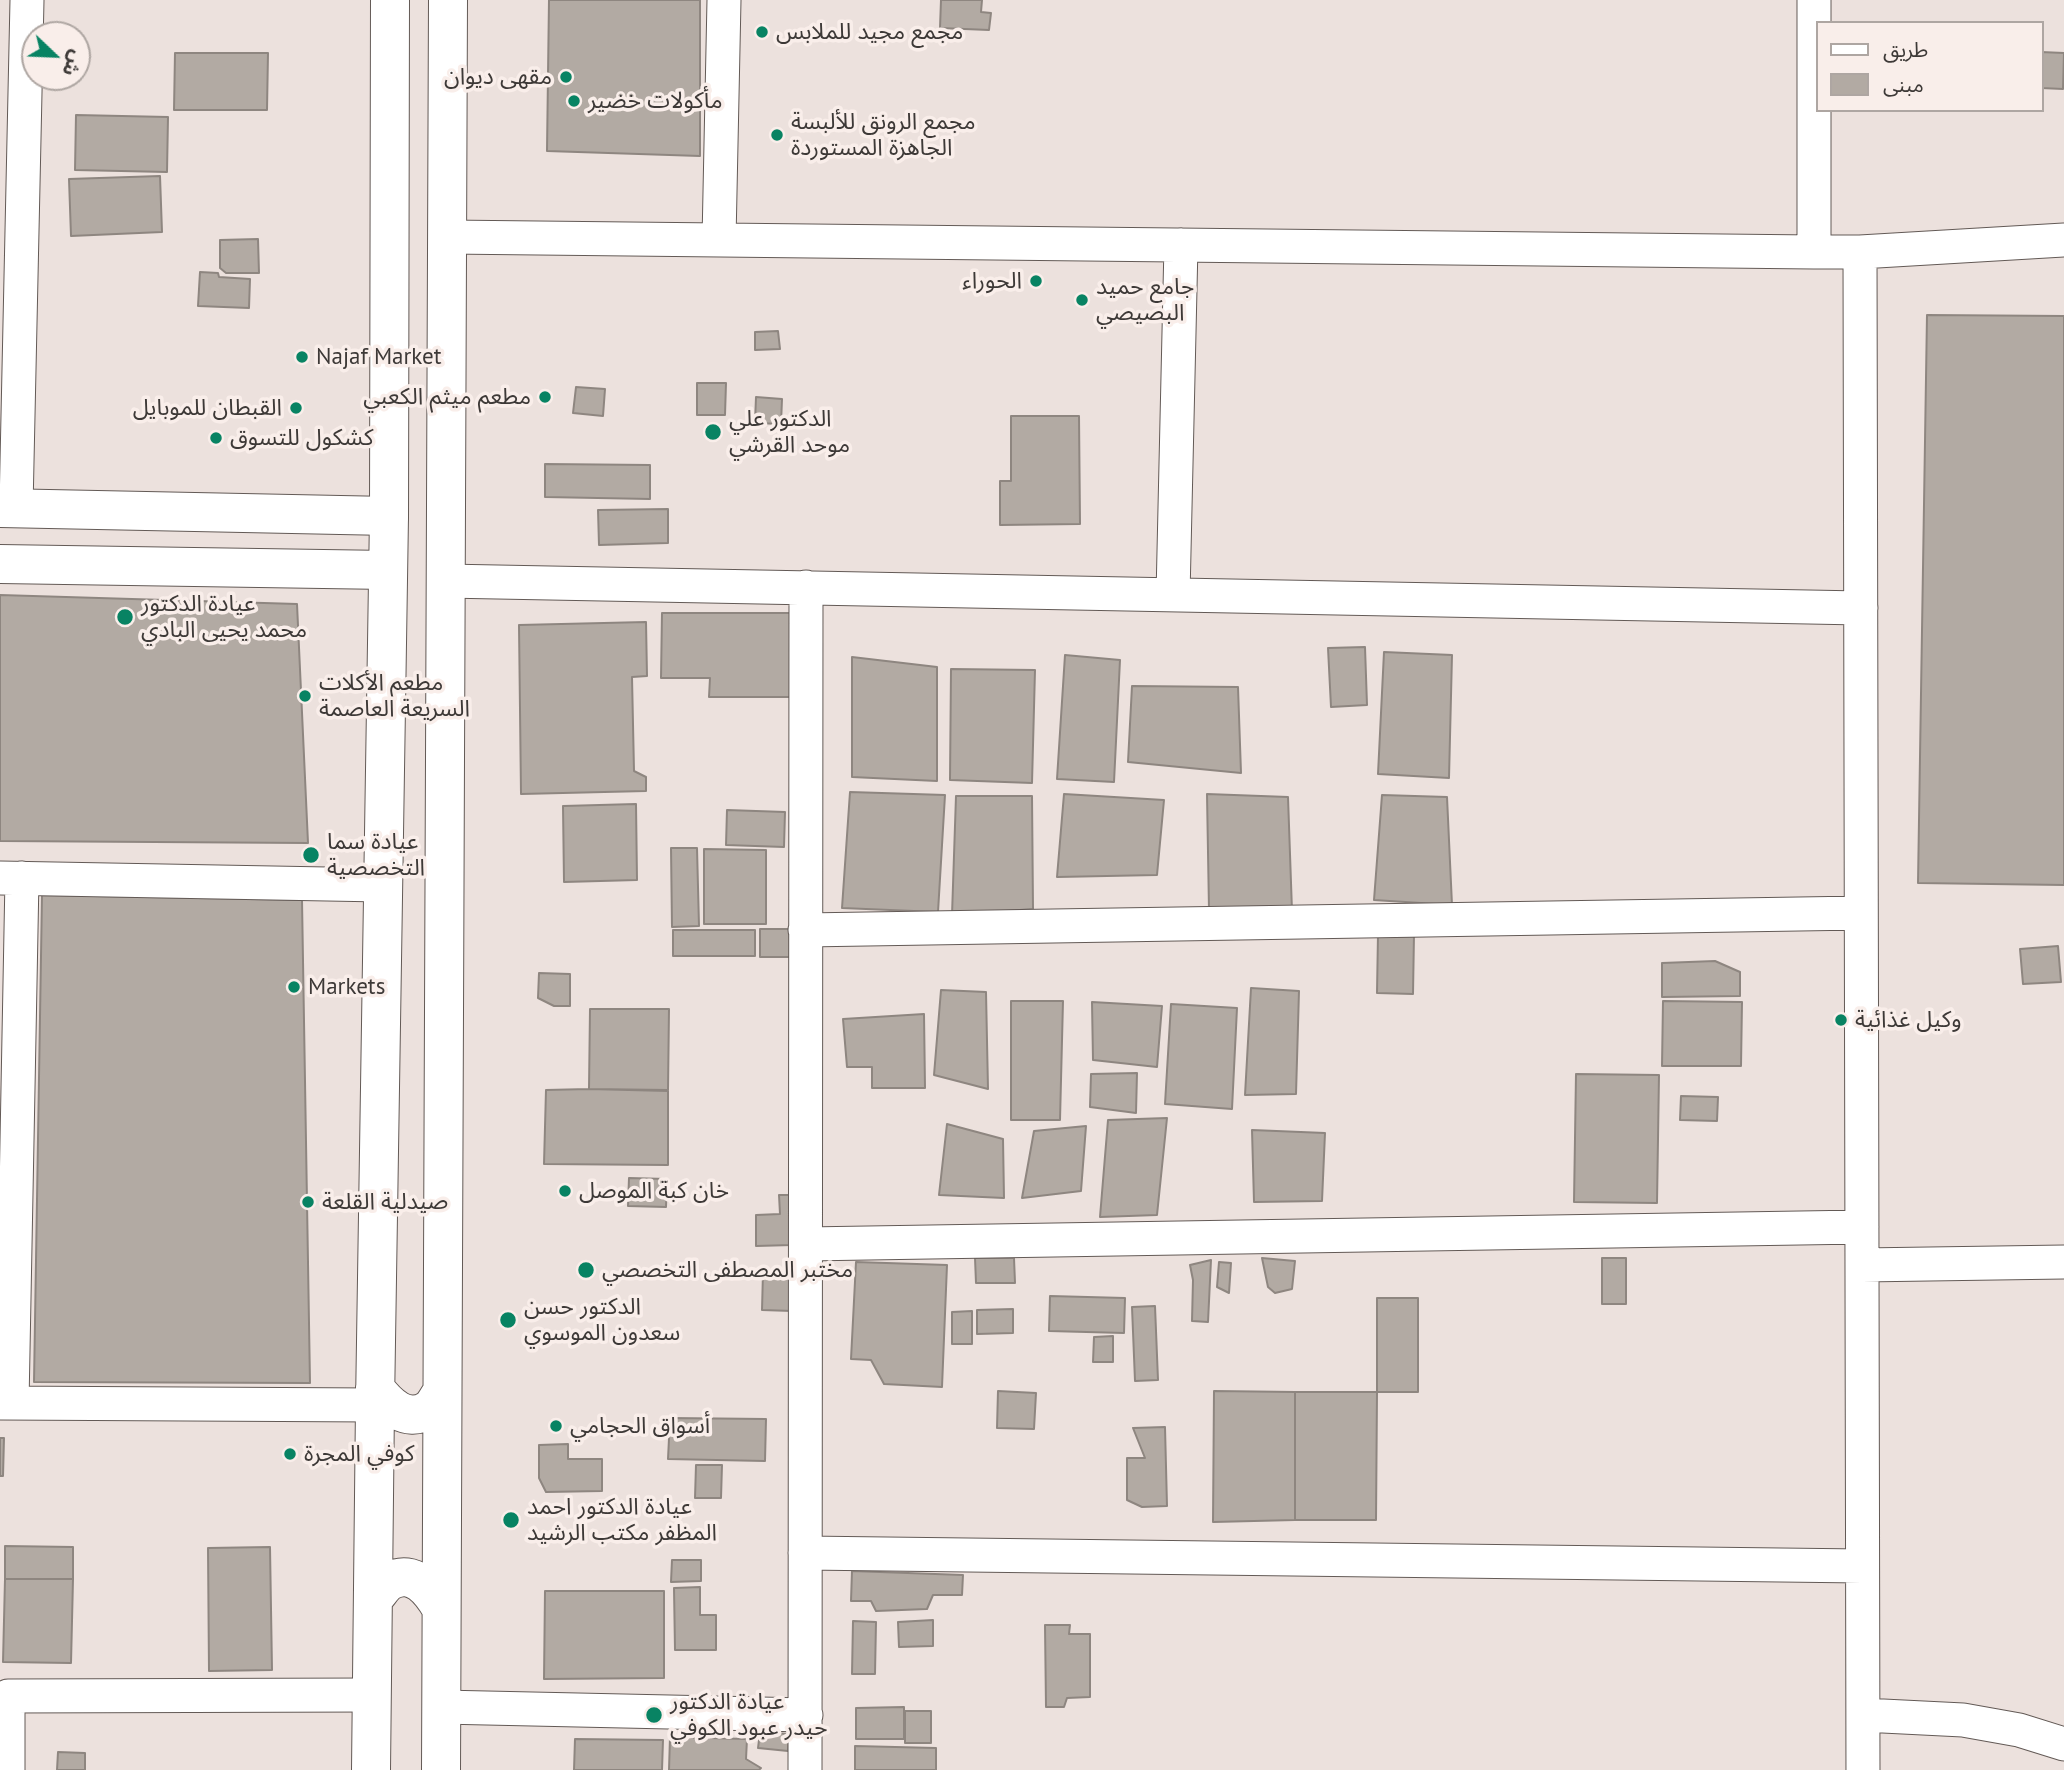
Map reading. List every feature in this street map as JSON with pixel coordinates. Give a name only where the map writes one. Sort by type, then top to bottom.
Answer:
[{"type":"main road","points":[[371,1770],[389,516],[390,0]]},
{"type":"main road","points":[[441,1770],[448,0]]},
{"type":"main road","points":[[8,508],[389,516]]},
{"type":"main road","points":[[0,564],[388,570]]},
{"type":"main road","points":[[375,1396],[400,1412],[415,1414],[429,1410],[442,1392]]},
{"type":"main road","points":[[374,1598],[389,1581],[404,1578],[419,1581],[430,1589],[441,1608]]},
{"type":"street","points":[[8,508],[27,0]]},
{"type":"street","points":[[719,240],[724,0]]},
{"type":"street","points":[[1814,0],[1814,252]]},
{"type":"street","points":[[447,237],[1814,252],[1860,252],[2064,240]]},
{"type":"street","points":[[1173,595],[1181,245]]},
{"type":"street","points":[[1860,252],[1863,1770]]},
{"type":"street","points":[[445,581],[1861,608]]},
{"type":"street","points":[[805,1770],[806,587]]},
{"type":"street","points":[[375,1396],[6,1403],[11,878],[383,885]]},
{"type":"street","points":[[806,930],[1861,913]]},
{"type":"street","points":[[806,1244],[1862,1227]]},
{"type":"street","points":[[1862,1265],[2064,1262]]},
{"type":"street","points":[[805,1553],[1862,1566]]},
{"type":"street","points":[[8,1770],[4,1696],[373,1695]]},
{"type":"street","points":[[441,1707],[806,1715]]},
{"type":"street","points":[[1863,1715],[1963,1720],[2019,1730],[2064,1744]]},
{"type":"building","points":[[549,0],[700,0],[700,156],[547,151]]},
{"type":"building","points":[[941,0],[982,0],[981,12],[991,13],[989,30],[940,28]]},
{"type":"building","points":[[2043,52],[2064,53],[2063,89],[2043,88]]},
{"type":"building","points":[[175,53],[268,53],[267,110],[174,110]]},
{"type":"building","points":[[76,115],[168,117],[167,172],[75,170]]},
{"type":"building","points":[[160,176],[162,232],[71,236],[69,179]]},
{"type":"building","points":[[258,239],[259,273],[226,273],[220,268],[220,240]]},
{"type":"building","points":[[200,272],[218,273],[219,277],[250,279],[249,308],[198,306]]},
{"type":"building","points":[[1927,315],[2064,316],[2064,885],[1918,883]]},
{"type":"building","points":[[778,331],[780,349],[755,350],[755,332]]},
{"type":"building","points":[[697,383],[726,383],[725,415],[697,415]]},
{"type":"building","points":[[576,387],[605,389],[603,416],[573,413]]},
{"type":"building","points":[[756,397],[782,399],[781,424],[755,423]]},
{"type":"building","points":[[1011,416],[1079,416],[1080,524],[1000,525],[1000,481],[1011,481]]},
{"type":"building","points":[[545,464],[650,465],[650,499],[545,497]]},
{"type":"building","points":[[668,509],[668,543],[599,545],[598,510]]},
{"type":"building","points":[[0,595],[297,604],[308,843],[0,841]]},
{"type":"building","points":[[662,613],[794,613],[793,697],[709,697],[710,678],[661,678]]},
{"type":"building","points":[[646,622],[647,676],[632,677],[634,771],[646,777],[646,791],[521,794],[519,625]]},
{"type":"building","points":[[1365,647],[1367,705],[1331,707],[1328,648]]},
{"type":"building","points":[[1384,652],[1452,655],[1449,778],[1378,774]]},
{"type":"building","points":[[1065,655],[1120,660],[1114,782],[1057,779]]},
{"type":"building","points":[[852,657],[937,667],[937,781],[852,777]]},
{"type":"building","points":[[951,669],[1035,670],[1032,783],[950,780]]},
{"type":"building","points":[[1132,686],[1238,687],[1241,773],[1128,762]]},
{"type":"building","points":[[850,792],[945,795],[938,912],[842,908]]},
{"type":"building","points":[[1064,794],[1164,800],[1157,875],[1057,877]]},
{"type":"building","points":[[1207,794],[1288,797],[1292,911],[1209,910]]},
{"type":"building","points":[[1382,795],[1447,797],[1452,905],[1374,900]]},
{"type":"building","points":[[956,796],[1032,796],[1033,909],[952,915]]},
{"type":"building","points":[[636,804],[637,880],[564,882],[563,806]]},
{"type":"building","points":[[727,810],[785,812],[784,847],[726,845]]},
{"type":"building","points":[[671,848],[697,848],[699,926],[672,927]]},
{"type":"building","points":[[704,849],[766,850],[766,924],[704,924]]},
{"type":"building","points":[[42,895],[302,900],[310,1383],[34,1382]]},
{"type":"building","points":[[760,929],[796,929],[796,957],[760,957]]},
{"type":"building","points":[[673,930],[755,930],[755,956],[673,956]]},
{"type":"building","points":[[1378,934],[1414,934],[1413,994],[1377,993]]},
{"type":"building","points":[[2058,946],[2061,982],[2023,984],[2020,949]]},
{"type":"building","points":[[1715,961],[1740,972],[1740,996],[1662,997],[1662,963]]},
{"type":"building","points":[[539,973],[570,974],[570,1006],[554,1006],[538,998]]},
{"type":"building","points":[[1251,988],[1299,991],[1296,1094],[1245,1095]]},
{"type":"building","points":[[941,990],[986,992],[988,1089],[934,1075]]},
{"type":"building","points":[[1011,1001],[1063,1001],[1060,1120],[1011,1120]]},
{"type":"building","points":[[1663,1001],[1742,1002],[1741,1066],[1662,1066]]},
{"type":"building","points":[[1092,1002],[1162,1006],[1157,1067],[1093,1060]]},
{"type":"building","points":[[1171,1004],[1237,1008],[1232,1109],[1165,1104]]},
{"type":"building","points":[[590,1009],[669,1009],[668,1090],[589,1089]]},
{"type":"building","points":[[924,1014],[925,1088],[872,1088],[872,1067],[847,1067],[843,1019]]},
{"type":"building","points":[[1137,1073],[1136,1113],[1090,1107],[1091,1074]]},
{"type":"building","points":[[1576,1074],[1659,1075],[1657,1203],[1574,1202]]},
{"type":"building","points":[[546,1090],[668,1091],[668,1165],[544,1164]]},
{"type":"building","points":[[1681,1096],[1718,1097],[1717,1121],[1680,1120]]},
{"type":"building","points":[[1167,1118],[1157,1215],[1100,1217],[1108,1120]]},
{"type":"building","points":[[947,1124],[1003,1139],[1004,1198],[939,1195]]},
{"type":"building","points":[[1086,1126],[1081,1191],[1022,1198],[1034,1131]]},
{"type":"building","points":[[1252,1130],[1325,1133],[1322,1201],[1254,1202]]},
{"type":"building","points":[[629,1178],[667,1179],[666,1207],[628,1206]]},
{"type":"building","points":[[779,1195],[791,1195],[792,1245],[756,1246],[756,1215],[780,1214]]},
{"type":"building","points":[[975,1258],[1014,1258],[1015,1283],[976,1283]]},
{"type":"building","points":[[1262,1258],[1295,1261],[1292,1289],[1275,1293],[1268,1287]]},
{"type":"building","points":[[1602,1258],[1626,1258],[1626,1304],[1602,1304]]},
{"type":"building","points":[[1211,1260],[1208,1322],[1192,1321],[1193,1280],[1190,1265]]},
{"type":"building","points":[[856,1262],[947,1265],[942,1387],[884,1384],[871,1360],[851,1359]]},
{"type":"building","points":[[1219,1262],[1231,1263],[1229,1293],[1217,1287]]},
{"type":"building","points":[[763,1272],[792,1272],[792,1311],[762,1310]]},
{"type":"building","points":[[1050,1296],[1125,1298],[1124,1333],[1049,1331]]},
{"type":"building","points":[[1377,1298],[1418,1298],[1418,1392],[1377,1392]]},
{"type":"building","points":[[1155,1306],[1158,1380],[1135,1381],[1132,1307]]},
{"type":"building","points":[[1013,1309],[1013,1333],[977,1334],[977,1310]]},
{"type":"building","points":[[972,1311],[972,1344],[952,1344],[952,1312]]},
{"type":"building","points":[[1113,1336],[1113,1362],[1093,1362],[1094,1337]]},
{"type":"building","points":[[998,1391],[1036,1393],[1034,1429],[997,1428]]},
{"type":"building","points":[[1214,1391],[1295,1392],[1295,1520],[1213,1522]]},
{"type":"building","points":[[1295,1392],[1377,1392],[1376,1520],[1295,1520]]},
{"type":"building","points":[[670,1418],[766,1419],[765,1461],[668,1459]]},
{"type":"building","points":[[1165,1427],[1167,1506],[1142,1507],[1127,1500],[1127,1458],[1145,1458],[1133,1428]]},
{"type":"building","points":[[0,1438],[4,1438],[3,1476],[0,1476]]},
{"type":"building","points":[[568,1444],[568,1459],[602,1459],[602,1491],[546,1492],[539,1478],[539,1445]]},
{"type":"building","points":[[696,1465],[722,1465],[721,1498],[695,1498]]},
{"type":"building","points":[[5,1546],[73,1547],[73,1579],[5,1579]]},
{"type":"building","points":[[270,1547],[272,1670],[209,1671],[208,1548]]},
{"type":"building","points":[[672,1560],[701,1560],[701,1581],[671,1582]]},
{"type":"building","points":[[852,1571],[963,1575],[962,1595],[933,1595],[927,1609],[876,1611],[871,1601],[851,1601]]},
{"type":"building","points":[[5,1579],[73,1579],[71,1663],[3,1662]]},
{"type":"building","points":[[700,1587],[700,1615],[716,1615],[716,1650],[675,1650],[674,1588]]},
{"type":"building","points":[[545,1591],[664,1591],[664,1678],[544,1679]]},
{"type":"building","points":[[933,1620],[933,1646],[899,1647],[898,1622]]},
{"type":"building","points":[[853,1621],[876,1622],[875,1674],[852,1674]]},
{"type":"building","points":[[1045,1625],[1070,1625],[1069,1634],[1090,1634],[1090,1697],[1067,1698],[1064,1707],[1046,1707]]},
{"type":"building","points":[[904,1707],[904,1739],[856,1739],[856,1708]]},
{"type":"building","points":[[905,1711],[931,1711],[931,1743],[905,1743]]},
{"type":"building","points":[[760,1732],[789,1734],[788,1751],[758,1748]]},
{"type":"building","points":[[670,1737],[747,1739],[746,1759],[761,1768],[669,1770]]},
{"type":"building","points":[[575,1739],[663,1740],[662,1770],[574,1770]]},
{"type":"building","points":[[855,1746],[936,1748],[936,1770],[855,1770]]},
{"type":"building","points":[[58,1752],[85,1753],[85,1770],[57,1770]]},
{"type":"place","name":"مجمع مجيد للملابس","points":[[762,32]]},
{"type":"place","name":"مقهى ديوان","points":[[566,77]]},
{"type":"place","name":"مأكولات خضير","points":[[574,101]]},
{"type":"place","name":"مجمع الرونق للألبسة الجاهزة المستوردة","points":[[777,135]]},
{"type":"place","name":"الحوراء","points":[[1036,281]]},
{"type":"place","name":"جامع حميد البصيصي","points":[[1082,300]]},
{"type":"place","name":"Najaf Market","points":[[302,357]]},
{"type":"place","name":"مطعم ميثم الكعبي","points":[[545,397]]},
{"type":"place","name":"القبطان للموبايل","points":[[296,408]]},
{"type":"place","name":"الدكتور علي موحد القرشي","points":[[713,432]]},
{"type":"place","name":"كشكول للتسوق","points":[[216,438]]},
{"type":"place","name":"عيادة الدكتور محمد يحيى البادي","points":[[125,617]]},
{"type":"place","name":"مطعم الأكلات السريعة العاصمة","points":[[305,696]]},
{"type":"place","name":"عيادة سما التخصصية","points":[[311,855]]},
{"type":"place","name":"Markets","points":[[294,987]]},
{"type":"place","name":"وكيل غذائية","points":[[1841,1020]]},
{"type":"place","name":"خان كبة الموصل","points":[[565,1191]]},
{"type":"place","name":"صيدلية القلعة","points":[[308,1202]]},
{"type":"place","name":"مختبر المصطفى التخصصي","points":[[586,1270]]},
{"type":"place","name":"الدكتور حسن سعدون الموسوي","points":[[508,1320]]},
{"type":"place","name":"أسواق الحجامي","points":[[556,1426]]},
{"type":"place","name":"كوفي المجرة","points":[[290,1454]]},
{"type":"place","name":"عيادة الدكتور احمد المظفر مكتب الرشيد","points":[[511,1520]]},
{"type":"place","name":"عيادة الدكتور حيدر عبود الكوفي","points":[[654,1715]]}]
